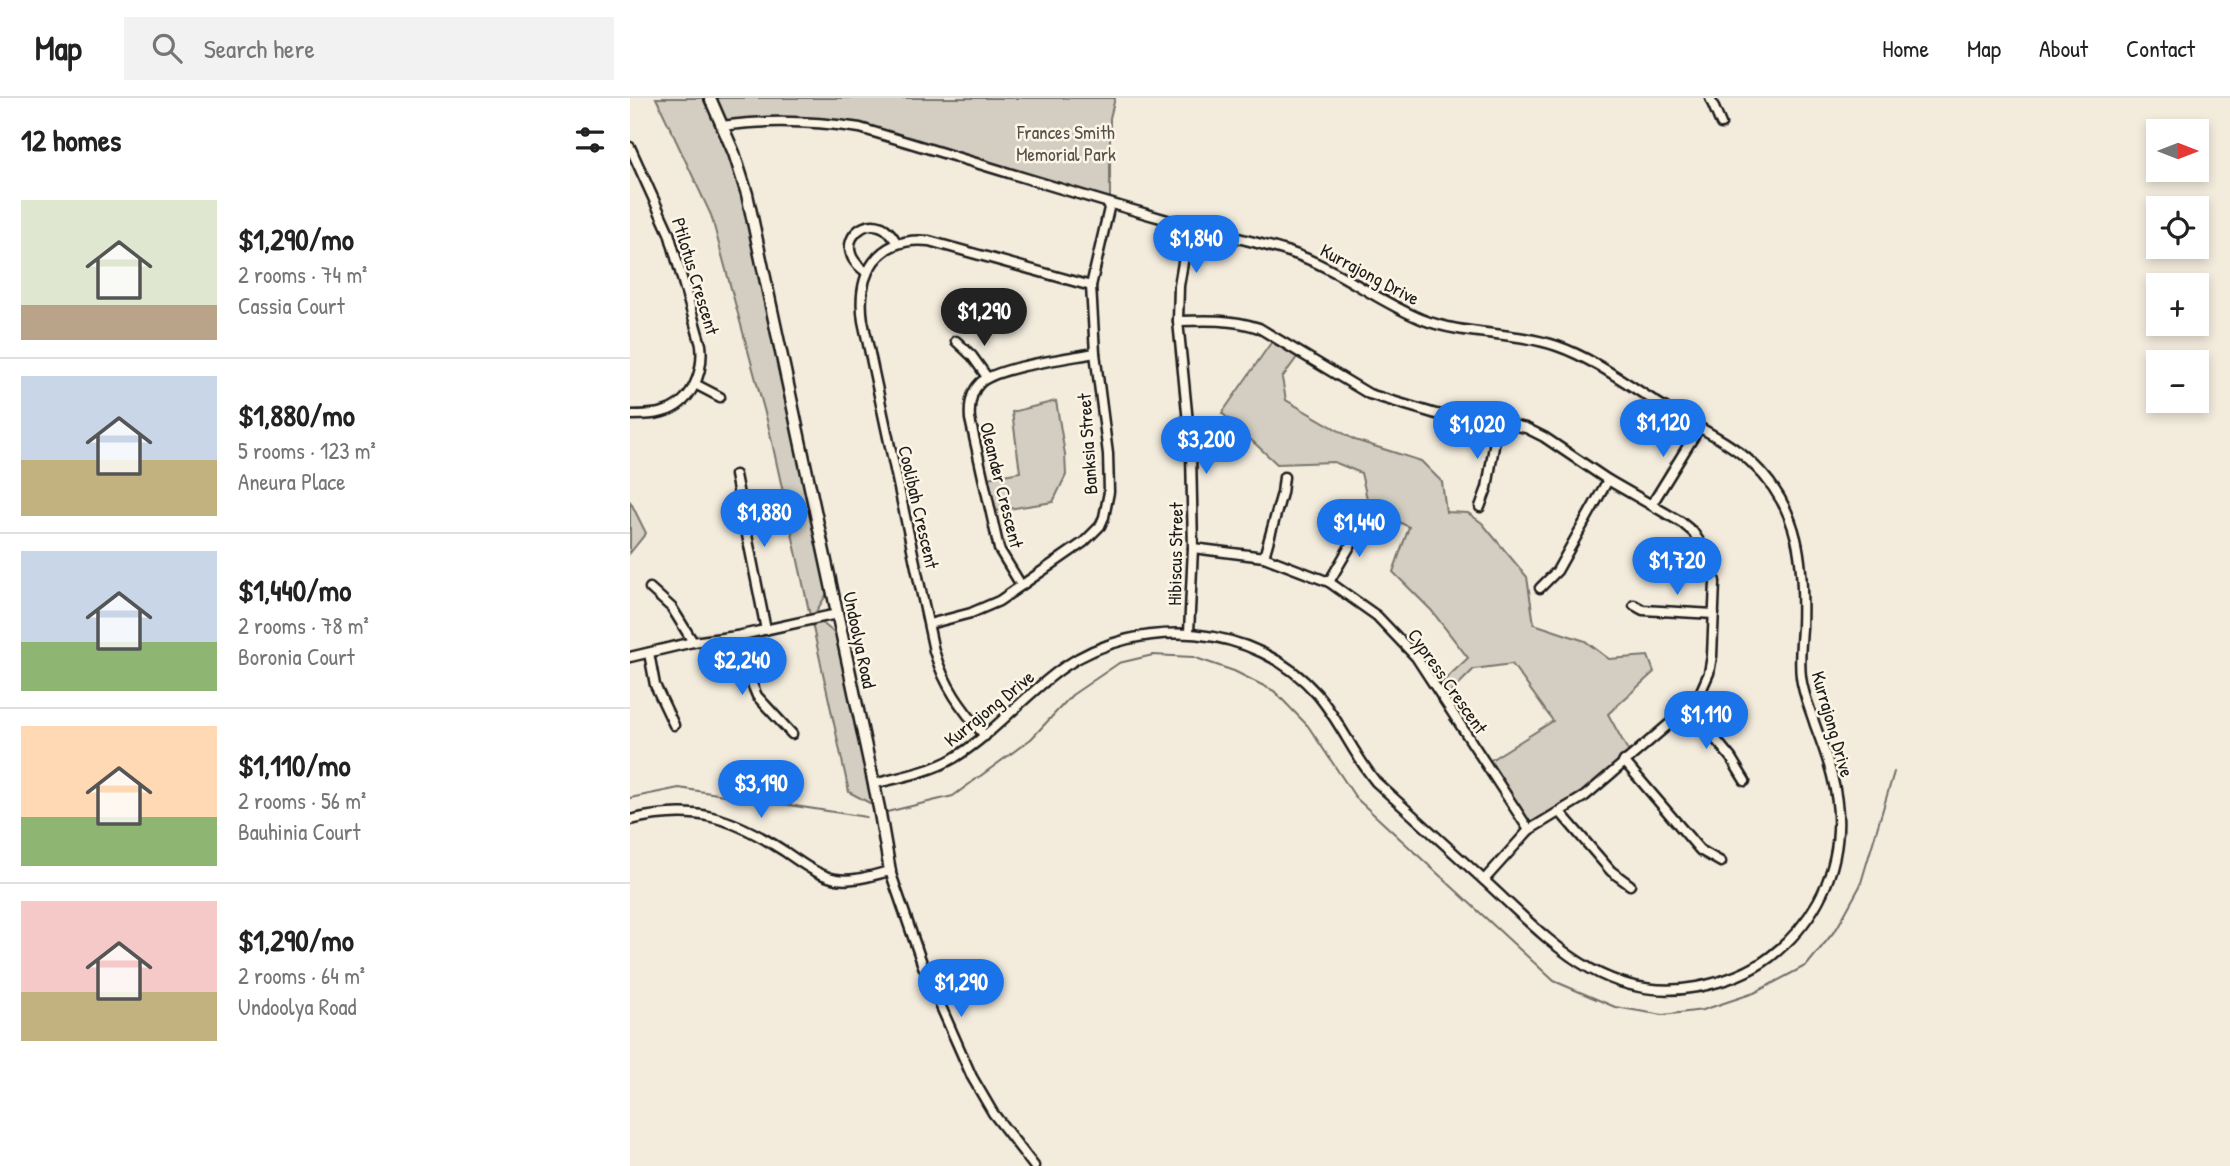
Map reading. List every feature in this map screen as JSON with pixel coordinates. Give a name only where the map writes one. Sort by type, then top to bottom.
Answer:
[{"type":"main road","name":"Undoolya Road","points":[[710,98],[747,194],[890,870]]},
{"type":"street","points":[[1710,98],[1721,124]]},
{"type":"street","name":"Kurrajong Drive","points":[[722,126],[771,120],[829,123],[860,128],[1110,204],[1289,252],[1314,261],[1390,305],[1426,321],[1556,346],[1577,354],[1727,443],[1751,461],[1777,493],[1795,531],[1803,572],[1800,674],[1805,697],[1834,781],[1839,808],[1835,854],[1822,895],[1798,933],[1766,961],[1719,982],[1667,990],[1626,985],[1595,973],[1558,948],[1376,782],[1359,761],[1343,731],[1322,702],[1298,677],[1279,663],[1238,644],[1189,632],[1144,636],[1115,643],[1080,657],[1062,668],[985,736],[941,765],[873,783]]},
{"type":"street","name":"Ptilotus Crescent","points":[[630,147],[669,233],[701,345],[701,370],[695,384]]},
{"type":"street","name":"Banksia Street","points":[[929,624],[971,613],[999,601],[1084,542],[1100,526],[1104,517],[1109,492],[1108,454],[1095,353],[1091,286],[1110,204]]},
{"type":"street","points":[[897,243],[883,227],[875,225],[861,228],[851,239],[850,253],[866,272],[884,251],[897,243],[910,240],[929,241],[1091,286]]},
{"type":"street","name":"Hibiscus Street","points":[[1189,226],[1179,286],[1178,321],[1191,453],[1193,548],[1189,632]]},
{"type":"street","name":"Coolibah Crescent","points":[[866,272],[862,295],[863,321],[940,670],[959,705],[985,736]]},
{"type":"street","points":[[1178,321],[1224,320],[1245,323],[1259,328],[1369,394],[1436,414],[1526,428],[1608,480],[1653,504],[1693,533],[1709,556],[1715,582],[1712,656],[1709,673],[1701,691],[1689,707],[1585,796],[1529,830],[1484,880]]},
{"type":"street","points":[[956,341],[972,356],[987,377],[1095,353]]},
{"type":"street","name":"Oleander Crescent","points":[[987,377],[973,393],[969,408],[970,419],[999,549],[1021,585]]},
{"type":"street","points":[[630,415],[661,413],[673,409],[682,402],[695,384],[720,397]]},
{"type":"street","points":[[1480,506],[1487,488],[1498,422]]},
{"type":"street","points":[[1653,504],[1699,428]]},
{"type":"street","points":[[735,475],[766,629]]},
{"type":"street","points":[[1264,557],[1284,477]]},
{"type":"street","points":[[1540,587],[1557,571],[1608,480]]},
{"type":"street","points":[[1329,582],[1360,529],[1369,520]]},
{"type":"street","name":"Cypress Crescent","points":[[1193,548],[1264,557],[1329,582],[1377,615],[1416,657],[1529,830]]},
{"type":"street","points":[[650,588],[672,608],[693,642]]},
{"type":"street","points":[[1634,605],[1643,610],[1714,614]]},
{"type":"street","points":[[630,657],[837,614]]},
{"type":"street","points":[[737,636],[744,665],[757,696],[792,734]]},
{"type":"street","points":[[649,653],[655,685],[674,725]]},
{"type":"street","points":[[1689,707],[1731,758],[1745,781]]},
{"type":"street","points":[[1624,761],[1700,850],[1721,862]]},
{"type":"street","points":[[1560,812],[1611,871],[1630,885]]},
{"type":"street","points":[[630,820],[680,813],[721,818],[749,830],[824,875],[847,879],[890,870]]},
{"type":"street","name":"Undoolya Road","points":[[890,870],[923,966],[972,1077],[993,1113],[1034,1166]]},
{"type":"green space","name":"Frances Smith Memorial Park","points":[[656,98],[1115,98],[1110,118],[1110,204],[829,123],[722,126],[734,153],[831,587],[811,620],[768,424],[711,215]]},
{"type":"green space","points":[[1275,337],[1300,353],[1282,378],[1286,400],[1355,440],[1421,461],[1442,482],[1446,512],[1468,513],[1482,523],[1527,577],[1534,624],[1585,641],[1609,659],[1648,656],[1654,672],[1608,714],[1631,756],[1585,796],[1529,830],[1486,763],[1553,721],[1512,664],[1474,669],[1444,699],[1437,687],[1468,658],[1431,610],[1393,572],[1409,527],[1369,507],[1361,473],[1334,462],[1277,464],[1222,413]]},
{"type":"green space","points":[[1056,401],[1066,475],[1053,502],[989,512],[982,479],[1020,472],[1012,412]]},
{"type":"green space","points":[[630,501],[646,533],[630,553]]},
{"type":"green space","points":[[821,622],[842,639],[879,808],[849,792],[812,623]]},
{"type":"waterway","points":[[887,812],[953,796],[1031,739],[1072,695],[1119,663],[1153,655],[1193,657],[1234,671],[1274,691],[1308,726],[1356,798],[1554,981],[1615,1007],[1663,1015],[1703,1010],[1754,993],[1807,965],[1837,928],[1860,886],[1894,772]]},
{"type":"waterway","points":[[630,798],[679,788],[866,817]]}]
